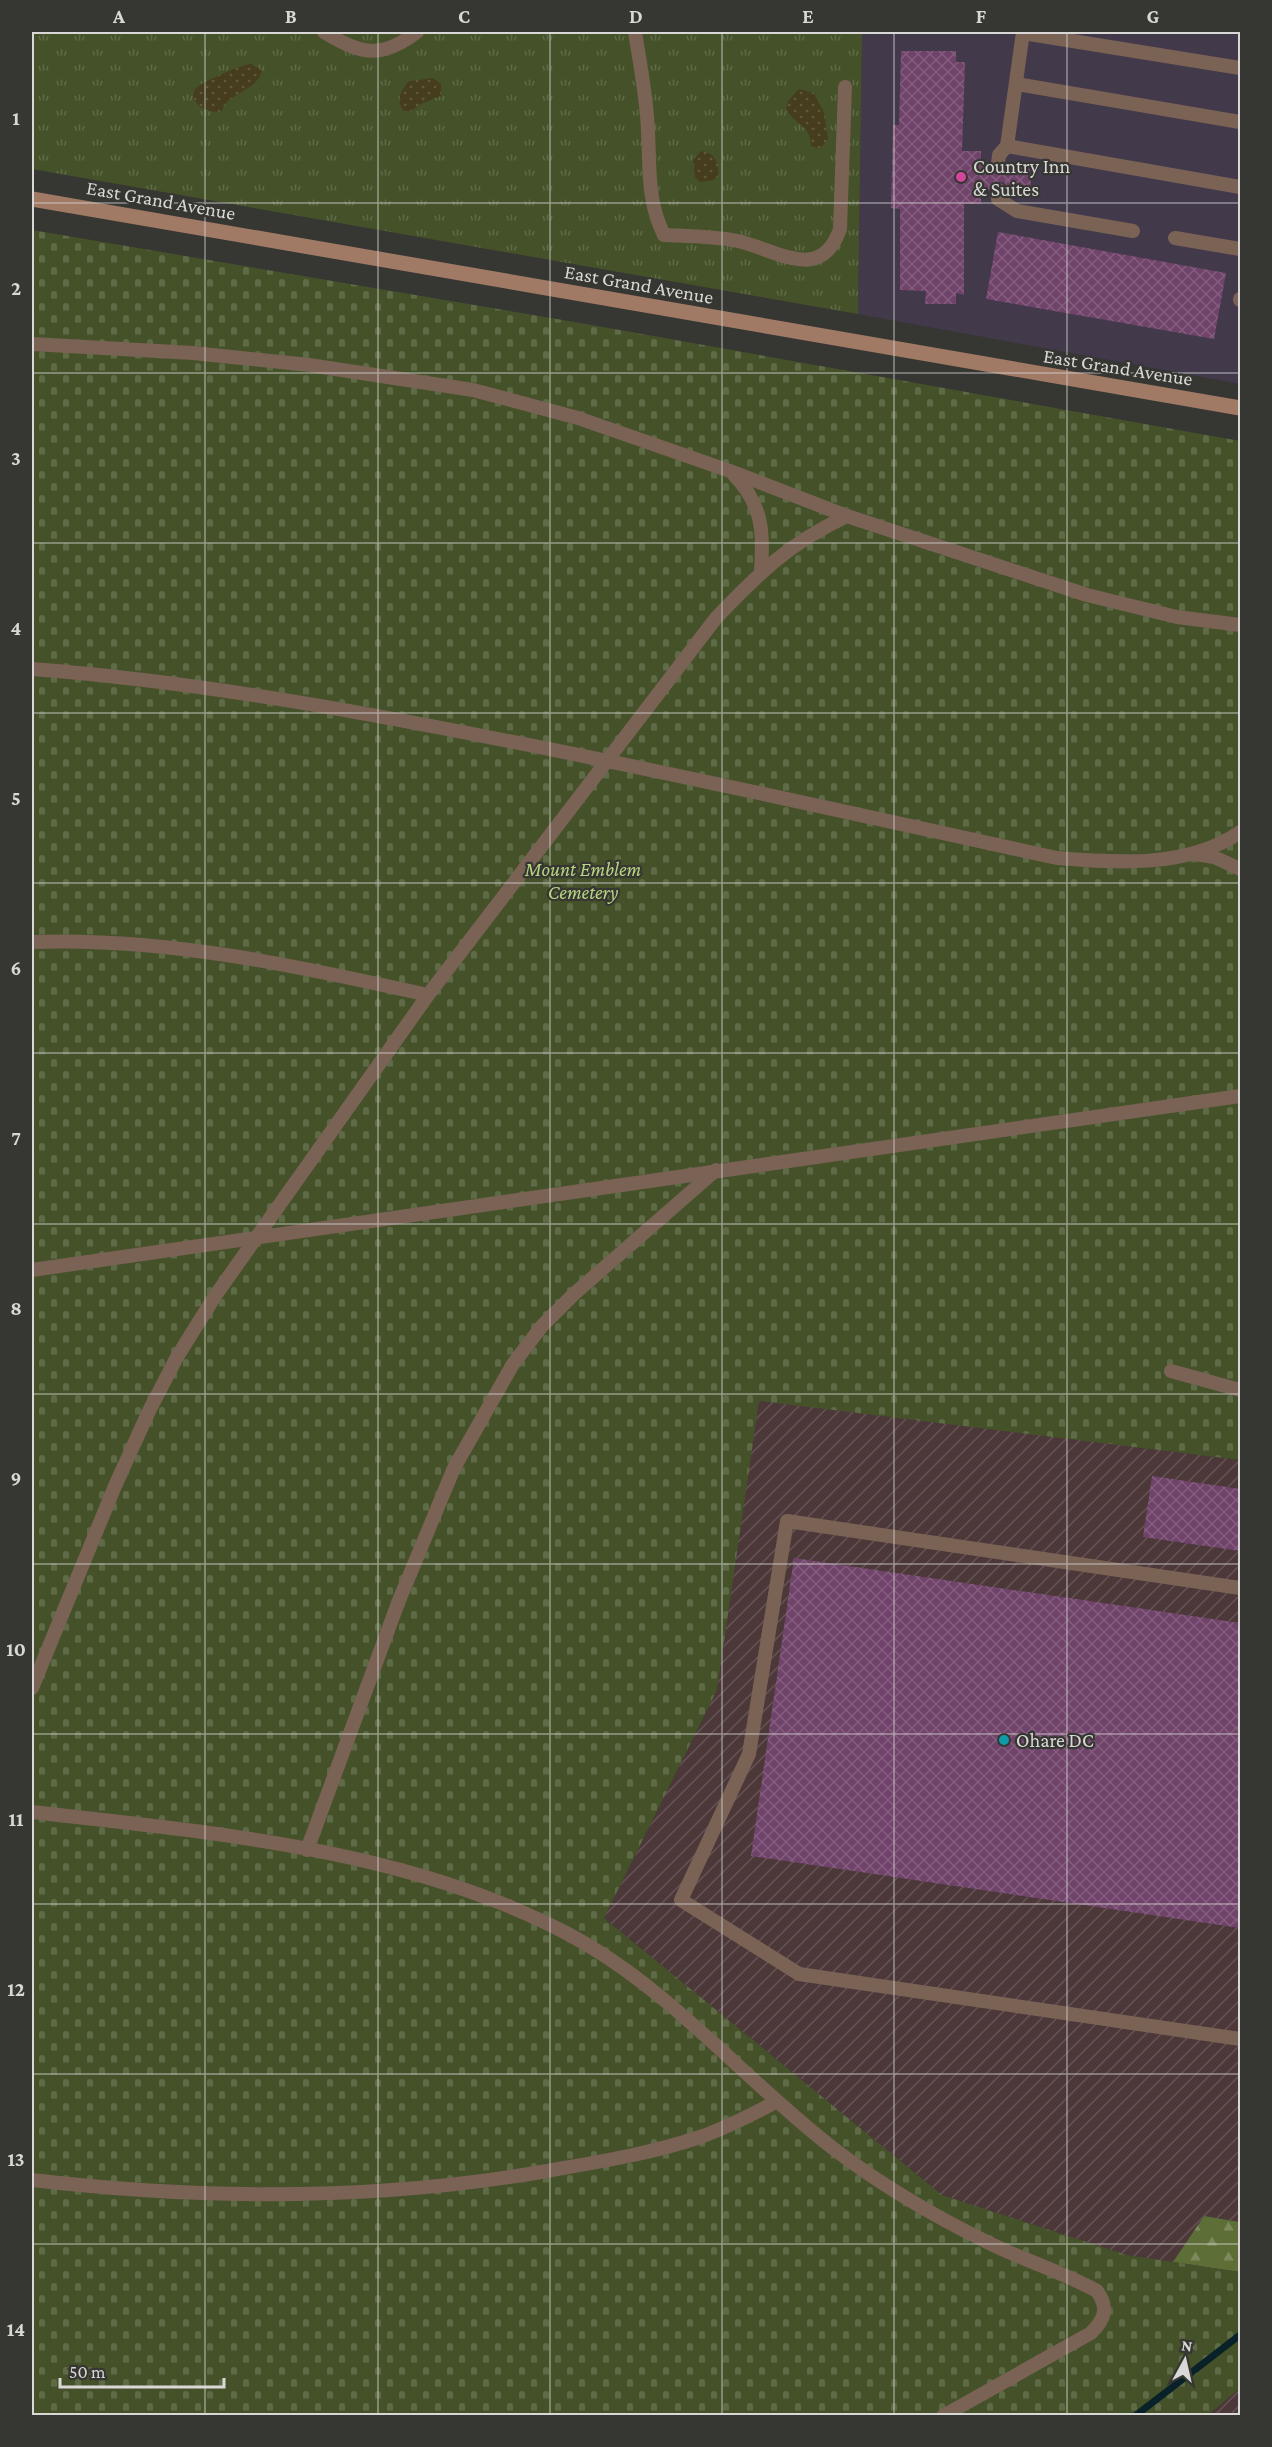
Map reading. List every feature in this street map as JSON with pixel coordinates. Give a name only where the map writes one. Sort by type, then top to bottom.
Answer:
[{"type":"main road","name":"East Grand Avenue","points":[[32,199],[1240,408]]},
{"type":"lane","points":[[324,32],[369,52],[383,51],[393,47],[417,32]]},
{"type":"lane","points":[[635,32],[648,131],[649,191],[655,218],[664,235],[738,241],[798,261],[828,252],[835,243],[840,229],[845,87]]},
{"type":"lane","points":[[998,163],[999,155],[1007,146],[1023,32],[1240,68]]},
{"type":"lane","points":[[1016,84],[1240,122]]},
{"type":"lane","points":[[1007,146],[1240,187]]},
{"type":"lane","points":[[999,190],[998,199],[1017,211],[1133,231]]},
{"type":"lane","points":[[1175,238],[1240,249]]},
{"type":"lane","points":[[32,344],[251,359],[473,390],[578,418],[730,471],[847,516],[1087,595],[1177,617],[1240,625]]},
{"type":"lane","points":[[730,471],[749,490],[756,507],[763,544],[761,570]]},
{"type":"lane","points":[[32,1688],[111,1496],[149,1411],[177,1357],[255,1238],[428,995],[686,655],[761,570],[785,551],[847,516]]},
{"type":"lane","points":[[32,669],[240,692],[418,723],[607,760],[1057,858],[1123,862],[1195,854],[1214,857],[1240,868]]},
{"type":"lane","points":[[1195,854],[1240,832]]},
{"type":"lane","points":[[32,942],[73,940],[133,943],[205,952],[428,995]]},
{"type":"lane","points":[[1225,1097],[1240,1089]]},
{"type":"lane","points":[[32,1270],[1240,1096]]},
{"type":"lane","points":[[307,1850],[398,1603],[450,1479],[513,1364],[542,1326],[574,1294],[716,1170]]},
{"type":"lane","points":[[1170,1371],[1240,1390]]},
{"type":"lane","points":[[1240,1588],[788,1521],[749,1754],[681,1900],[799,1974],[1240,2039]]},
{"type":"lane","points":[[32,1812],[127,1822],[307,1850],[472,1892],[569,1935],[650,1986],[776,2102],[880,2182],[985,2241],[1097,2291],[1104,2301],[1103,2318],[1091,2333],[943,2415]]},
{"type":"lane","points":[[32,2180],[169,2193],[256,2196],[363,2193],[441,2186],[515,2176],[650,2150],[698,2138],[776,2102]]},
{"type":"shaded area","points":[[862,32],[1240,32],[1240,384],[858,314]]},
{"type":"shaded area","points":[[758,1400],[1240,1460],[1240,2222],[1204,2216],[1173,2262],[1127,2255],[942,2195],[604,1918],[717,1690]]},
{"type":"shaded area","points":[[1240,2388],[1240,2415],[1208,2415]]},
{"type":"green space","points":[[32,32],[862,32],[858,314],[32,169]]},
{"type":"green space","name":"Mount Emblem Cemetery","points":[[32,230],[586,324],[1240,441],[1240,1460],[759,1401],[717,1690],[604,1918],[942,2195],[1127,2255],[1240,2272],[1240,2388],[1208,2415],[32,2415]]},
{"type":"green space","points":[[1204,2216],[1240,2222],[1240,2272],[1173,2262]]},
{"type":"sand","points":[[251,64],[262,70],[259,78],[249,88],[231,99],[222,111],[206,110],[193,99],[198,86],[231,70]]},
{"type":"sand","points":[[433,78],[441,84],[441,96],[411,111],[404,111],[401,107],[400,96],[409,81]]},
{"type":"sand","points":[[799,89],[814,93],[824,113],[828,139],[820,149],[811,146],[808,133],[786,108],[788,101]]},
{"type":"sand","points":[[701,151],[713,156],[717,162],[718,176],[713,180],[700,182],[695,177],[693,160]]},
{"type":"building","name":"Country Inn & Suites","points":[[901,51],[956,51],[956,62],[965,62],[962,151],[981,151],[981,163],[989,163],[996,172],[1005,169],[1007,163],[1030,164],[1031,190],[1008,190],[1004,182],[996,182],[990,190],[981,190],[981,204],[964,204],[964,295],[956,293],[956,304],[925,304],[926,291],[900,290],[900,209],[891,208],[893,125],[899,125]]},
{"type":"building","points":[[998,232],[1226,273],[1214,339],[986,299]]},
{"type":"building","points":[[1152,1476],[1240,1489],[1240,1551],[1143,1537]]},
{"type":"building","name":"Ohare DC","points":[[794,1558],[1240,1623],[1240,1928],[751,1856]]},
{"type":"waterway","points":[[1135,2416],[1240,2335]]},
{"type":"place","name":"Country Inn & Suites","points":[[961,177]]},
{"type":"place","name":"Ohare DC","points":[[1004,1740]]}]
